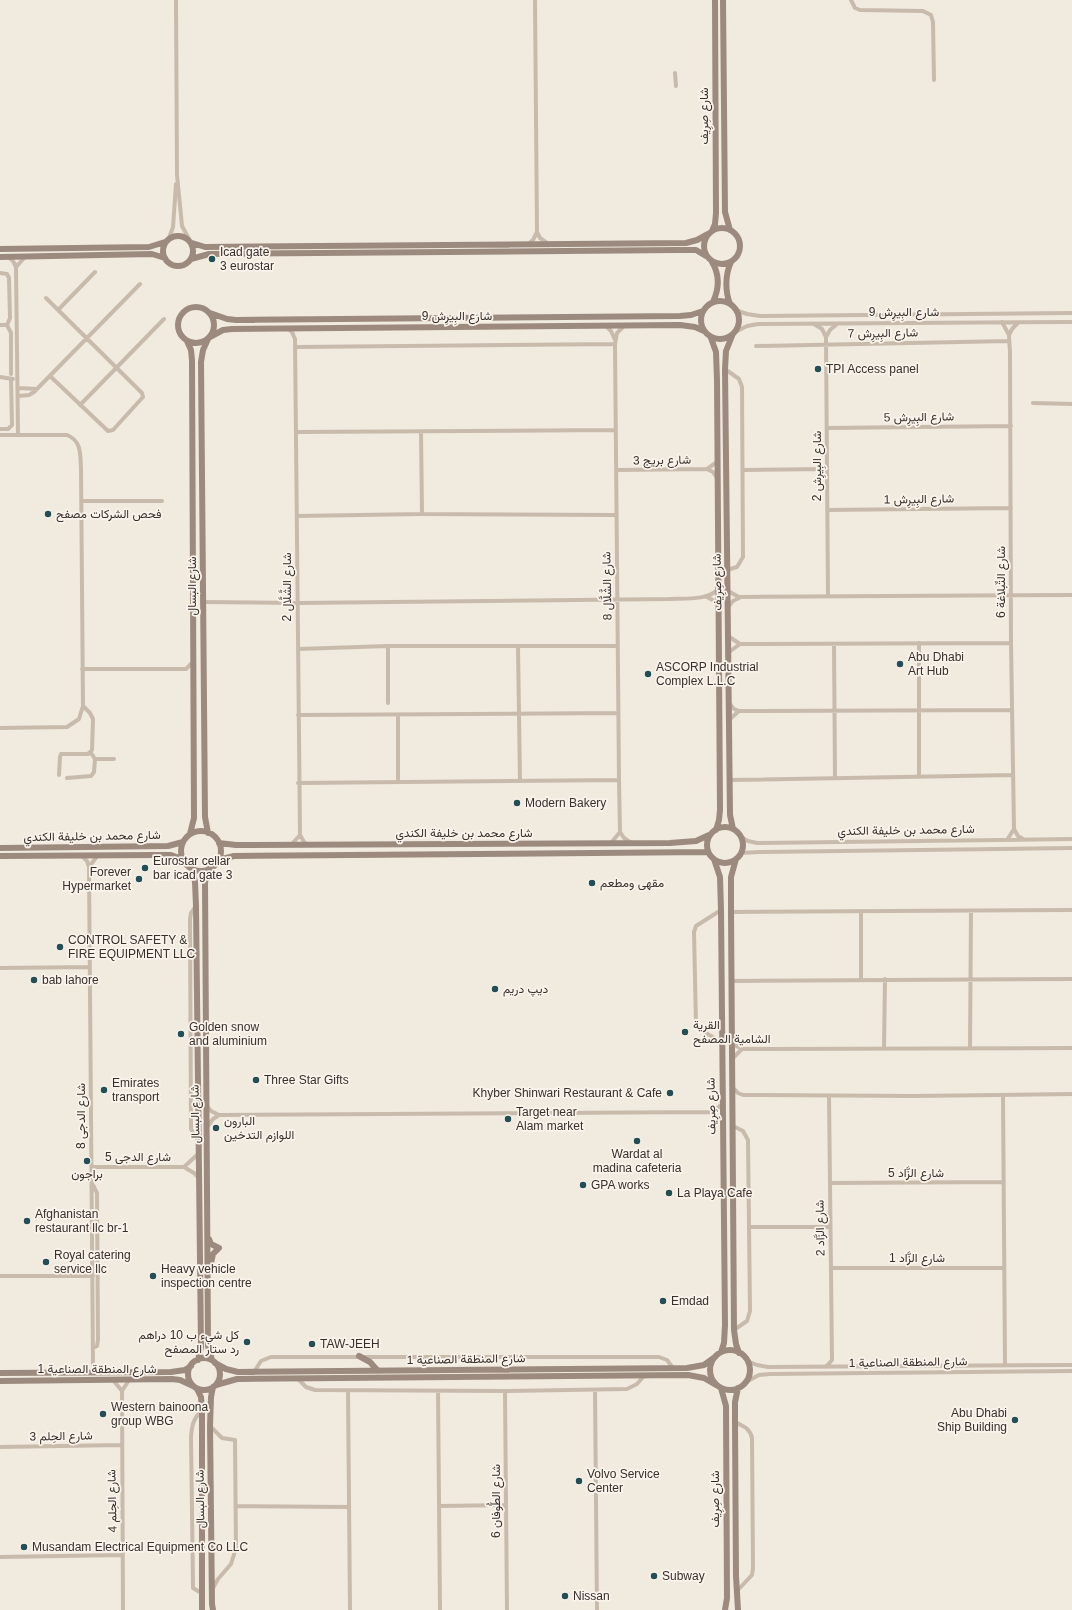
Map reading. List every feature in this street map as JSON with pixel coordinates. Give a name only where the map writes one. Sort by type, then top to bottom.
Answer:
[{"type":"street","points":[[165,258],[163,248],[173,227],[177,175],[176,0]]},
{"type":"street","points":[[528,244],[534,240],[537,232],[534,0]]},
{"type":"street","name":"شارع صِرِيف","points":[[710,232],[715,224],[716,212],[715,0]]},
{"type":"street","name":"شارع صِرِيف","points":[[723,0],[725,212],[730,230]]},
{"type":"street","points":[[851,0],[855,8],[860,10],[923,11],[931,14],[933,22],[934,80]]},
{"type":"street","points":[[675,73],[676,86]]},
{"type":"street","points":[[177,175],[182,226],[194,251],[191,259]]},
{"type":"street","points":[[0,249],[149,247],[179,235],[205,247],[686,243],[697,240],[720,228],[730,230],[735,234],[740,245],[737,256],[731,262],[727,272],[727,295],[730,304]]},
{"type":"street","points":[[537,232],[541,240],[547,244]]},
{"type":"street","points":[[706,256],[704,252],[704,242],[710,232]]},
{"type":"street","points":[[0,256],[152,254],[165,258],[171,264],[180,266],[191,259],[209,254],[693,250],[706,256],[712,262],[716,270],[718,284],[717,293],[713,302],[703,311],[701,321],[704,331],[711,338],[722,340],[732,336],[737,330],[740,324],[740,318],[738,311],[730,304],[722,301],[713,302]]},
{"type":"street","points":[[7,256],[13,261],[16,267],[18,435]]},
{"type":"street","points":[[16,267],[25,256]]},
{"type":"street","points":[[712,262],[722,265],[731,262]]},
{"type":"street","points":[[58,310],[95,272]]},
{"type":"street","points":[[0,274],[7,274],[9,278],[10,318],[7,325],[10,332],[11,374]]},
{"type":"street","points":[[18,396],[31,395],[140,284]]},
{"type":"street","points":[[46,298],[142,393],[143,397],[113,430],[109,432],[105,430],[50,376]]},
{"type":"street","points":[[195,307],[201,307],[210,313],[213,318],[214,328],[209,338],[201,343],[187,341],[179,332],[178,327],[178,321],[184,311],[195,307]]},
{"type":"street","name":"شارع البِيرِش 9","points":[[210,313],[227,319],[244,320],[680,316],[691,315],[703,311]]},
{"type":"street","name":"شارع البِيرِش 9","points":[[738,311],[760,316],[1072,313]]},
{"type":"street","points":[[80,405],[164,319]]},
{"type":"street","name":"شارع التِّبلاغة 6","points":[[1002,322],[1009,335],[1011,426],[1012,775],[1014,829]]},
{"type":"street","points":[[1009,335],[1014,326],[1019,322]]},
{"type":"street","name":"شارع البِيرِش 9","points":[[737,330],[755,325],[1072,322]]},
{"type":"street","points":[[813,324],[822,329],[826,336],[837,324]]},
{"type":"street","points":[[0,325],[7,325]]},
{"type":"street","name":"شارع البِيرِش 9","points":[[209,338],[228,329],[287,328],[680,325],[695,327],[704,331]]},
{"type":"street","points":[[606,326],[611,331],[615,342]]},
{"type":"street","points":[[615,342],[617,333],[624,326]]},
{"type":"street","points":[[287,328],[292,332],[295,339]]},
{"type":"street","points":[[295,339],[299,332],[304,328]]},
{"type":"street","name":"شارع صِرِيف","points":[[732,336],[726,351],[725,369],[730,815],[733,829]]},
{"type":"street","name":"شارع البِيرِش 2","points":[[826,336],[828,596]]},
{"type":"street","name":"شارع البسال","points":[[208,833],[205,817],[201,362],[203,350],[209,338]]},
{"type":"street","name":"شارع صِرِيف","points":[[711,338],[716,352],[717,365],[720,810],[716,830]]},
{"type":"street","name":"شارع الشَّلَّال 2","points":[[295,339],[298,603],[298,784],[300,835]]},
{"type":"street","name":"شارع البِيرِش 7","points":[[756,346],[1009,340]]},
{"type":"street","name":"شارع البسال","points":[[187,341],[191,350],[192,360],[194,662],[194,818],[190,834]]},
{"type":"street","points":[[295,347],[615,342]]},
{"type":"street","name":"شارع الشَّلَّال 8","points":[[615,342],[620,832]]},
{"type":"street","points":[[725,369],[739,379],[742,387],[744,470],[743,557],[737,567],[727,570]]},
{"type":"street","points":[[2,377],[11,374],[17,377]]},
{"type":"street","points":[[2,377],[12,380],[17,377]]},
{"type":"street","points":[[0,430],[8,429],[12,425],[12,380]]},
{"type":"street","points":[[18,388],[37,389]]},
{"type":"street","points":[[1033,403],[1072,404]]},
{"type":"street","name":"شارع البِيرِش 5","points":[[827,428],[1011,426]]},
{"type":"street","points":[[296,432],[615,430]]},
{"type":"street","points":[[421,432],[422,514]]},
{"type":"street","points":[[0,435],[70,436],[76,441],[80,450],[83,706],[81,715],[71,725],[62,728],[0,728]]},
{"type":"street","name":"شارع بريج 3","points":[[707,469],[717,461]]},
{"type":"street","name":"شارع بريج 3","points":[[616,470],[707,469],[713,472],[717,478]]},
{"type":"street","points":[[744,470],[826,469]]},
{"type":"street","points":[[81,501],[162,501]]},
{"type":"street","name":"شارع البِيرِش 1","points":[[827,510],[1011,508]]},
{"type":"street","points":[[297,516],[422,514],[616,515]]},
{"type":"street","points":[[203,602],[298,603],[706,597],[714,593],[718,588]]},
{"type":"street","points":[[728,591],[739,597],[1072,595]]},
{"type":"street","points":[[706,597],[718,603]]},
{"type":"street","points":[[728,607],[739,597]]},
{"type":"street","points":[[728,636],[740,644],[1011,643]]},
{"type":"street","points":[[919,643],[919,777]]},
{"type":"street","points":[[728,652],[740,644]]},
{"type":"street","points":[[834,644],[835,778]]},
{"type":"street","points":[[298,649],[388,646],[618,646]]},
{"type":"street","points":[[388,646],[388,703]]},
{"type":"street","points":[[518,647],[520,781]]},
{"type":"street","points":[[82,669],[186,669],[194,662]]},
{"type":"street","points":[[186,669],[194,676]]},
{"type":"street","points":[[729,703],[732,707],[739,711],[1012,710]]},
{"type":"street","points":[[67,778],[91,776],[94,772],[95,759],[91,753],[93,720],[90,713],[83,706]]},
{"type":"street","points":[[729,720],[739,711]]},
{"type":"street","points":[[81,715],[90,713]]},
{"type":"street","points":[[298,716],[618,713]]},
{"type":"street","points":[[398,715],[398,782]]},
{"type":"street","points":[[59,775],[61,754],[91,753]]},
{"type":"street","points":[[95,759],[114,759]]},
{"type":"street","points":[[730,780],[1012,775]]},
{"type":"street","points":[[298,784],[619,780]]},
{"type":"street","points":[[728,827],[733,829],[741,837],[741,853],[736,859],[725,863],[714,859],[708,852],[707,846],[709,835],[716,830],[728,827]]},
{"type":"street","points":[[1014,829],[1016,834],[1023,839]]},
{"type":"street","points":[[1007,840],[1014,829]]},
{"type":"street","points":[[196,832],[208,833],[219,843],[220,855],[218,860],[209,869],[192,869],[182,858],[181,847],[183,842],[190,834],[196,832]]},
{"type":"street","points":[[611,843],[620,832],[624,838],[632,843]]},
{"type":"street","points":[[291,845],[300,835],[304,842],[309,845]]},
{"type":"street","name":"شارع محمد بن خليفة الكندي","points":[[219,843],[232,845],[309,845],[632,843],[684,842],[701,839],[709,835]]},
{"type":"street","name":"شارع محمد بن خليفة الكندي","points":[[741,837],[748,841],[757,843],[1072,839]]},
{"type":"street","name":"شارع محمد بن خليفة الكندي","points":[[0,848],[168,846],[183,842]]},
{"type":"street","name":"شارع محمد بن خليفة الكندي","points":[[741,853],[1072,848]]},
{"type":"street","name":"شارع محمد بن خليفة الكندي","points":[[218,860],[234,856],[708,852]]},
{"type":"street","points":[[80,855],[87,861],[89,867]]},
{"type":"street","points":[[89,867],[98,855]]},
{"type":"street","name":"شارع محمد بن خليفة الكندي","points":[[0,856],[171,855],[182,858]]},
{"type":"street","name":"شارع صِرِيف","points":[[714,859],[720,877],[721,910],[725,1325],[724,1343],[721,1352]]},
{"type":"street","name":"شارع صِرِيف","points":[[736,859],[731,877],[731,912],[734,1330],[739,1353]]},
{"type":"street","name":"شارع الدجى 8","points":[[89,867],[93,1364]]},
{"type":"street","name":"شارع البسال","points":[[192,869],[196,906],[201,1347],[198,1360]]},
{"type":"street","name":"شارع البسال","points":[[209,869],[205,882],[208,1346],[214,1362]]},
{"type":"street","points":[[721,910],[696,926],[694,932],[694,948],[696,1024],[700,1030],[716,1039],[722,1045]]},
{"type":"street","points":[[731,912],[1072,910]]},
{"type":"street","points":[[861,911],[861,979]]},
{"type":"street","points":[[970,911],[970,1048]]},
{"type":"street","points":[[0,968],[90,967]]},
{"type":"street","points":[[732,981],[970,978],[1072,979]]},
{"type":"street","points":[[884,1049],[885,979]]},
{"type":"street","points":[[732,1041],[735,1045],[742,1049],[1072,1048]]},
{"type":"street","points":[[732,1059],[742,1049]]},
{"type":"street","points":[[733,1087],[735,1091],[743,1095]]},
{"type":"street","points":[[733,1104],[736,1098],[743,1095],[829,1096],[1072,1094]]},
{"type":"street","points":[[1003,1095],[1005,1365]]},
{"type":"street","name":"شارع الزَّاد 2","points":[[829,1096],[832,1360]]},
{"type":"street","points":[[206,1105],[211,1111],[219,1115],[710,1112],[722,1105]]},
{"type":"street","points":[[710,1112],[722,1121]]},
{"type":"street","points":[[207,1128],[213,1119],[219,1115]]},
{"type":"street","points":[[733,1126],[743,1131],[748,1140],[750,1227],[750,1311],[747,1321],[734,1330]]},
{"type":"street","name":"شارع الدجى 5","points":[[184,1167],[189,1164],[198,1154]]},
{"type":"street","name":"شارع الدجى 5","points":[[92,1167],[184,1167],[194,1173],[199,1179]]},
{"type":"street","name":"شارع الزَّاد 5","points":[[830,1183],[1003,1182]]},
{"type":"street","points":[[92,1183],[97,1193],[98,1340],[98,1344],[93,1348]]},
{"type":"street","points":[[750,1227],[830,1227]]},
{"type":"street","points":[[208,1234],[210,1242],[219,1248],[211,1257],[211,1269],[208,1276]]},
{"type":"street","name":"شارع الزَّاد 1","points":[[831,1268],[1004,1268]]},
{"type":"street","points":[[0,1276],[93,1276]]},
{"type":"street","points":[[727,1351],[739,1353],[747,1361],[750,1372],[746,1382],[733,1390],[719,1386],[712,1380],[710,1368],[716,1357],[721,1352],[727,1351]]},
{"type":"street","points":[[254,1372],[262,1361],[268,1357],[359,1356],[659,1357],[667,1360],[674,1368]]},
{"type":"street","points":[[359,1356],[370,1362],[378,1371]]},
{"type":"street","name":"شارع المنطقة الصناعية 1","points":[[214,1362],[232,1371],[378,1371],[674,1368],[697,1367],[716,1357]]},
{"type":"street","points":[[207,1359],[214,1362],[218,1367],[220,1375],[215,1386],[206,1390],[195,1387],[189,1379],[190,1366],[198,1360],[207,1359]]},
{"type":"street","points":[[826,1367],[832,1360],[842,1367]]},
{"type":"street","name":"شارع المنطقة الصناعية 1","points":[[747,1361],[768,1367],[1072,1365]]},
{"type":"street","points":[[85,1373],[93,1364],[96,1369],[102,1373]]},
{"type":"street","name":"شارع المنطقة الصناعية 1","points":[[0,1373],[172,1372],[185,1370],[190,1366]]},
{"type":"street","name":"شارع المنطقة الصناعية 1","points":[[746,1382],[759,1375],[770,1374],[1072,1371]]},
{"type":"street","points":[[298,1378],[306,1386],[315,1390],[505,1391],[595,1390],[632,1387],[644,1376]]},
{"type":"street","name":"شارع المنطقة الصناعية 1","points":[[215,1386],[238,1379],[698,1376],[711,1380],[719,1386]]},
{"type":"street","name":"شارع المنطقة الصناعية 1","points":[[0,1381],[172,1379],[180,1380],[195,1387]]},
{"type":"street","points":[[113,1380],[122,1391],[129,1380]]},
{"type":"street","name":"شارع البسال","points":[[214,1610],[212,1592],[210,1426],[211,1397],[215,1386]]},
{"type":"street","name":"شارع صِرِيف","points":[[719,1386],[726,1406],[727,1598],[725,1610]]},
{"type":"street","name":"شارع البسال","points":[[195,1387],[201,1397],[202,1410],[202,1610]]},
{"type":"street","name":"شارع صِرِيف","points":[[738,1388],[735,1402],[736,1591],[738,1610]]},
{"type":"street","points":[[595,1390],[597,1610]]},
{"type":"street","name":"شارع الحِلم 4","points":[[122,1391],[121,1445],[123,1610]]},
{"type":"street","points":[[348,1391],[350,1610]]},
{"type":"street","points":[[438,1391],[440,1610]]},
{"type":"street","name":"شارع الطُّوفان 6","points":[[505,1391],[507,1610]]},
{"type":"street","points":[[202,1410],[195,1417],[192,1423],[191,1437],[193,1588],[203,1594]]},
{"type":"street","points":[[735,1422],[745,1426],[752,1436],[753,1568],[752,1575],[736,1591]]},
{"type":"street","points":[[210,1426],[222,1438],[235,1440],[236,1506],[236,1548],[234,1557],[231,1564],[218,1579],[212,1592]]},
{"type":"street","name":"شارع الحِلم 3","points":[[0,1447],[121,1445]]},
{"type":"street","points":[[440,1506],[506,1505]]},
{"type":"street","points":[[236,1506],[349,1507]]},
{"type":"street","points":[[0,1557],[123,1555]]},
{"type":"place","name":"Icad gate 3 eurostar","points":[[212,259]]},
{"type":"place","name":"TPI Access panel","points":[[818,369]]},
{"type":"place","name":"فحص الشركات مصفح","points":[[48,514]]},
{"type":"place","name":"Abu Dhabi Art Hub","points":[[900,664]]},
{"type":"place","name":"ASCORP Industrial Complex L.L.C","points":[[648,674]]},
{"type":"place","name":"Modern Bakery","points":[[517,803]]},
{"type":"place","name":"Eurostar cellar bar icad gate 3","points":[[145,868]]},
{"type":"place","name":"Forever Hypermarket","points":[[139,879]]},
{"type":"place","name":"مقهى ومطعم","points":[[592,883]]},
{"type":"place","name":"CONTROL SAFETY & FIRE EQUIPMENT LLC","points":[[60,947]]},
{"type":"place","name":"bab lahore","points":[[34,980]]},
{"type":"place","name":"دیپ دریم","points":[[495,989]]},
{"type":"place","name":"القرية الشامية المصفح","points":[[685,1032]]},
{"type":"place","name":"Golden snow and aluminium","points":[[181,1034]]},
{"type":"place","name":"Three Star Gifts","points":[[256,1080]]},
{"type":"place","name":"Emirates transport","points":[[104,1090]]},
{"type":"place","name":"Khyber Shinwari Restaurant & Cafe","points":[[670,1093]]},
{"type":"place","name":"Target near Alam market","points":[[508,1119]]},
{"type":"place","name":"البارون اللوازم التدخين","points":[[216,1128]]},
{"type":"place","name":"Wardat al madina cafeteria","points":[[637,1141]]},
{"type":"place","name":"براجون","points":[[87,1161]]},
{"type":"place","name":"GPA works","points":[[583,1185]]},
{"type":"place","name":"La Playa Cafe","points":[[669,1193]]},
{"type":"place","name":"Afghanistan restaurant llc br-1","points":[[27,1221]]},
{"type":"place","name":"Royal catering service llc","points":[[46,1262]]},
{"type":"place","name":"Heavy vehicle inspection centre","points":[[153,1276]]},
{"type":"place","name":"Emdad","points":[[663,1301]]},
{"type":"place","name":"كل شيء ب 10 دراهم رد ستار المصفح","points":[[247,1342]]},
{"type":"place","name":"TAW-JEEH","points":[[312,1344]]},
{"type":"place","name":"Western bainoona group WBG","points":[[103,1414]]},
{"type":"place","name":"Abu Dhabi Ship Building","points":[[1015,1420]]},
{"type":"place","name":"Volvo Service Center","points":[[579,1481]]},
{"type":"place","name":"Musandam Electrical Equipment Co LLC","points":[[24,1547]]},
{"type":"place","name":"Subway","points":[[654,1576]]},
{"type":"place","name":"Nissan","points":[[565,1596]]}]
